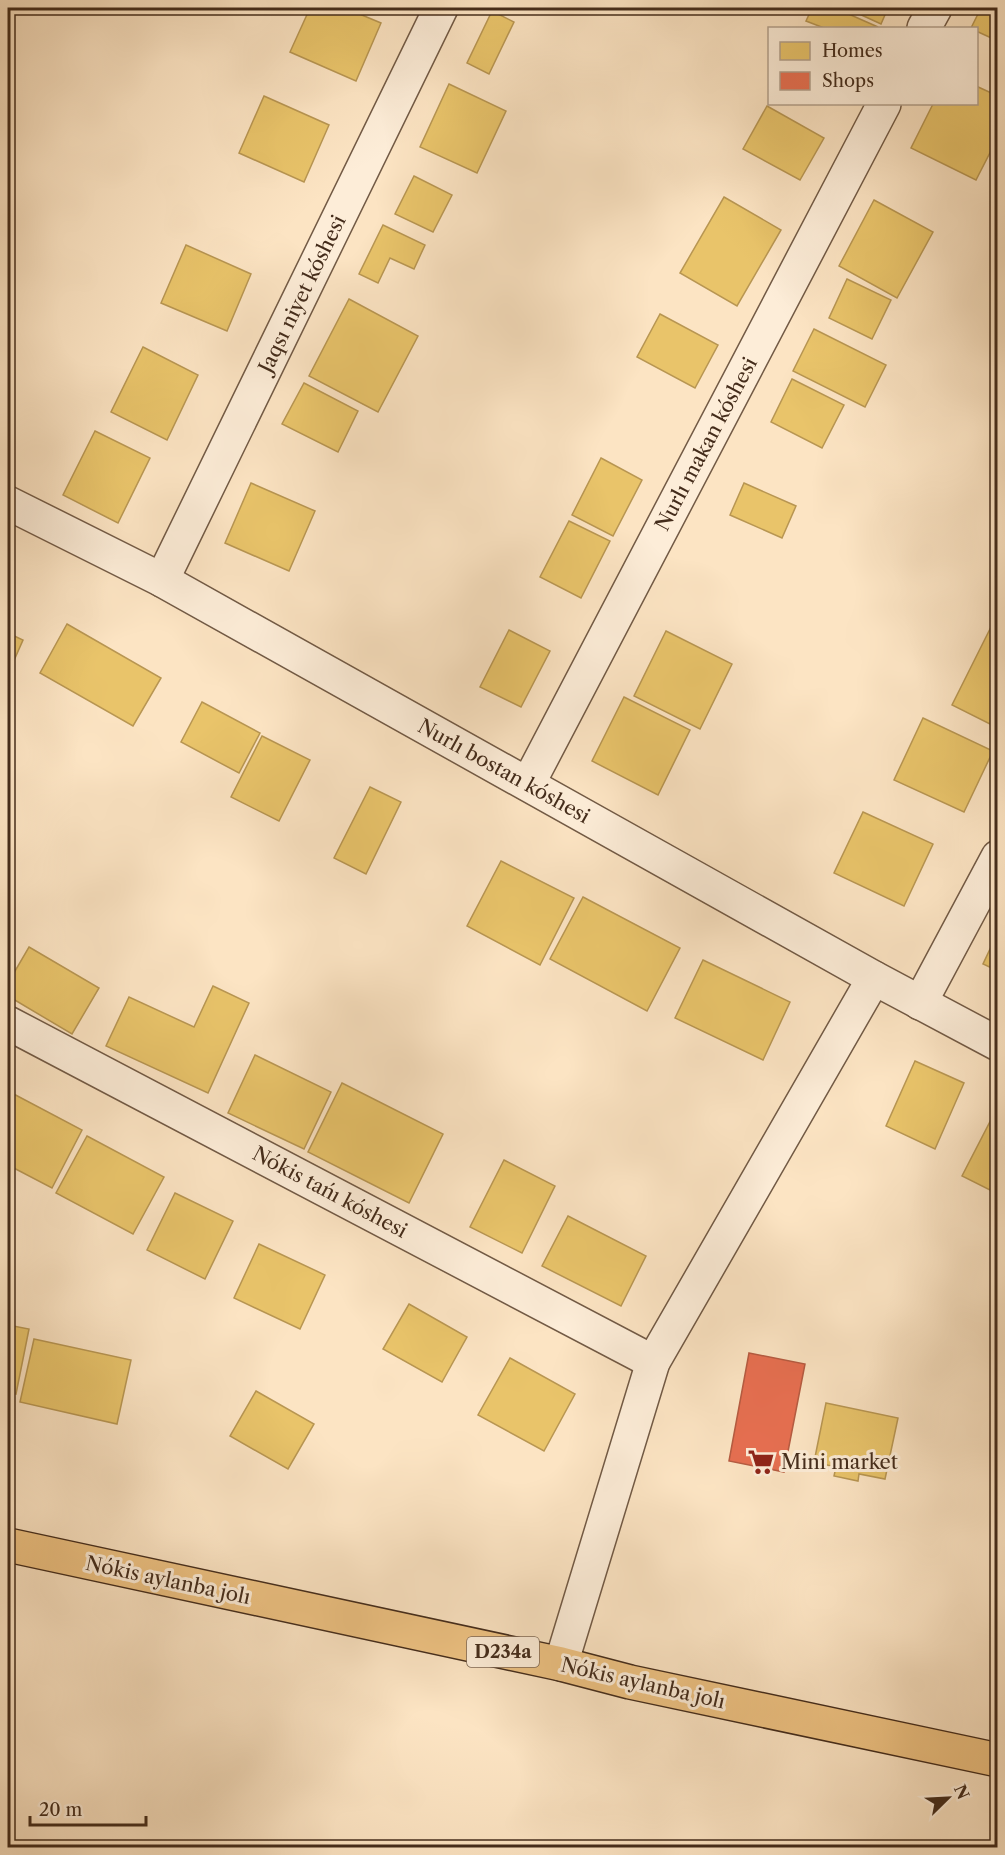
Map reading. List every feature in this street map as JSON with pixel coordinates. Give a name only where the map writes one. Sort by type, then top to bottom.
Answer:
[{"type":"main road","name":"Nókis aylanba jolı","points":[[8,1545],[561,1664],[630,1682],[998,1760]]},
{"type":"street","name":"Jaqsı niyet kóshesi","points":[[162,580],[441,8]]},
{"type":"street","points":[[924,27],[934,8]]},
{"type":"street","name":"Nurlı makan kóshesi","points":[[528,784],[883,105]]},
{"type":"street","name":"Nurlı bostan kóshesi","points":[[8,503],[162,580],[873,978],[998,1044]]},
{"type":"street","points":[[920,1003],[998,857]]},
{"type":"street","points":[[561,1664],[653,1362],[873,978]]},
{"type":"street","name":"Nókis tańı kóshesi","points":[[8,1023],[653,1362]]},
{"type":"building: Homes","points":[[310,8],[345,8],[381,23],[356,81],[290,52]]},
{"type":"building: Homes","points":[[812,8],[835,8],[878,27],[821,27],[806,21]]},
{"type":"building: Homes","points":[[846,8],[888,8],[881,24]]},
{"type":"building: Homes","points":[[981,8],[998,8],[998,41],[978,32],[978,27],[972,27]]},
{"type":"building: Homes","points":[[492,11],[514,22],[489,74],[467,63]]},
{"type":"building: Homes","points":[[449,84],[506,111],[477,173],[420,147]]},
{"type":"building: Homes","points":[[978,87],[998,96],[998,137],[976,180],[911,148],[932,105],[978,105]]},
{"type":"building: Homes","points":[[264,96],[329,125],[304,182],[239,153]]},
{"type":"building: Homes","points":[[767,106],[824,138],[800,180],[743,149]]},
{"type":"building: Homes","points":[[414,176],[452,195],[433,232],[395,214]]},
{"type":"building: Homes","points":[[724,197],[781,230],[737,306],[680,273]]},
{"type":"building: Homes","points":[[874,200],[933,232],[897,298],[839,266]]},
{"type":"building: Homes","points":[[383,225],[425,245],[414,269],[390,258],[378,283],[359,274]]},
{"type":"building: Homes","points":[[186,245],[251,274],[227,331],[161,303]]},
{"type":"building: Homes","points":[[847,279],[891,300],[872,339],[829,318]]},
{"type":"building: Homes","points":[[349,299],[418,336],[378,412],[309,376]]},
{"type":"building: Homes","points":[[660,314],[718,345],[695,388],[637,357]]},
{"type":"building: Homes","points":[[814,329],[886,365],[865,407],[793,371]]},
{"type":"building: Homes","points":[[143,347],[198,375],[167,440],[111,412]]},
{"type":"building: Homes","points":[[792,379],[844,405],[822,448],[771,422]]},
{"type":"building: Homes","points":[[304,383],[358,411],[338,452],[282,424]]},
{"type":"building: Homes","points":[[95,431],[150,458],[118,523],[63,495]]},
{"type":"building: Homes","points":[[601,458],[642,480],[613,536],[572,515]]},
{"type":"building: Homes","points":[[251,483],[315,511],[289,571],[225,543]]},
{"type":"building: Homes","points":[[744,483],[796,506],[782,538],[730,515]]},
{"type":"building: Homes","points":[[569,521],[610,541],[581,598],[540,577]]},
{"type":"building: Homes","points":[[996,617],[998,618],[998,728],[952,705]]},
{"type":"building: Homes","points":[[67,624],[161,678],[133,726],[40,673]]},
{"type":"building: Homes","points":[[509,630],[550,651],[521,707],[480,687]]},
{"type":"building: Homes","points":[[666,631],[732,664],[700,729],[634,696]]},
{"type":"building: Homes","points":[[8,633],[23,640],[8,674]]},
{"type":"building: Homes","points":[[624,697],[690,730],[658,795],[592,761]]},
{"type":"building: Homes","points":[[202,702],[260,733],[239,773],[181,742]]},
{"type":"building: Homes","points":[[923,718],[993,751],[964,812],[894,780]]},
{"type":"building: Homes","points":[[262,736],[310,760],[279,821],[231,797]]},
{"type":"building: Homes","points":[[370,787],[401,802],[366,874],[334,858]]},
{"type":"building: Homes","points":[[863,812],[933,844],[904,906],[834,873]]},
{"type":"building: Homes","points":[[501,861],[574,898],[540,965],[467,926]]},
{"type":"building: Homes","points":[[583,897],[680,948],[647,1011],[550,959]]},
{"type":"building: Homes","points":[[998,932],[998,971],[983,964]]},
{"type":"building: Homes","points":[[29,947],[99,988],[72,1034],[8,996],[8,983]]},
{"type":"building: Homes","points":[[703,960],[790,1002],[763,1060],[675,1018]]},
{"type":"building: Homes","points":[[213,986],[249,1003],[208,1093],[106,1046],[129,997],[194,1027]]},
{"type":"building: Homes","points":[[255,1055],[331,1092],[304,1149],[228,1113]]},
{"type":"building: Homes","points":[[915,1061],[964,1083],[935,1149],[886,1126]]},
{"type":"building: Homes","points":[[342,1083],[443,1134],[409,1203],[308,1152]]},
{"type":"building: Homes","points":[[8,1091],[82,1130],[52,1188],[8,1165]]},
{"type":"building: Homes","points":[[995,1112],[998,1113],[998,1194],[962,1176]]},
{"type":"building: Homes","points":[[87,1136],[164,1177],[133,1234],[56,1193]]},
{"type":"building: Homes","points":[[504,1160],[555,1186],[522,1253],[470,1227]]},
{"type":"building: Homes","points":[[175,1193],[233,1221],[205,1279],[147,1250]]},
{"type":"building: Homes","points":[[568,1216],[646,1256],[621,1306],[542,1266]]},
{"type":"building: Homes","points":[[259,1244],[325,1275],[300,1329],[234,1298]]},
{"type":"building: Homes","points":[[409,1304],[467,1337],[442,1382],[383,1349]]},
{"type":"building: Homes","points":[[8,1325],[29,1329],[16,1394],[8,1392]]},
{"type":"building: Homes","points":[[34,1339],[131,1360],[117,1424],[20,1402]]},
{"type":"building: Homes","points":[[510,1358],[575,1394],[544,1451],[478,1415]]},
{"type":"building: Homes","points":[[256,1391],[314,1424],[288,1469],[230,1436]]},
{"type":"building: Homes","points":[[826,1403],[898,1418],[885,1479],[859,1474],[858,1481],[834,1476],[836,1467],[814,1462]]},
{"type":"building: Shops","points":[[749,1353],[805,1364],[784,1472],[729,1461]]},
{"type":"place","name":"Mini market","points":[[761,1462]]}]
